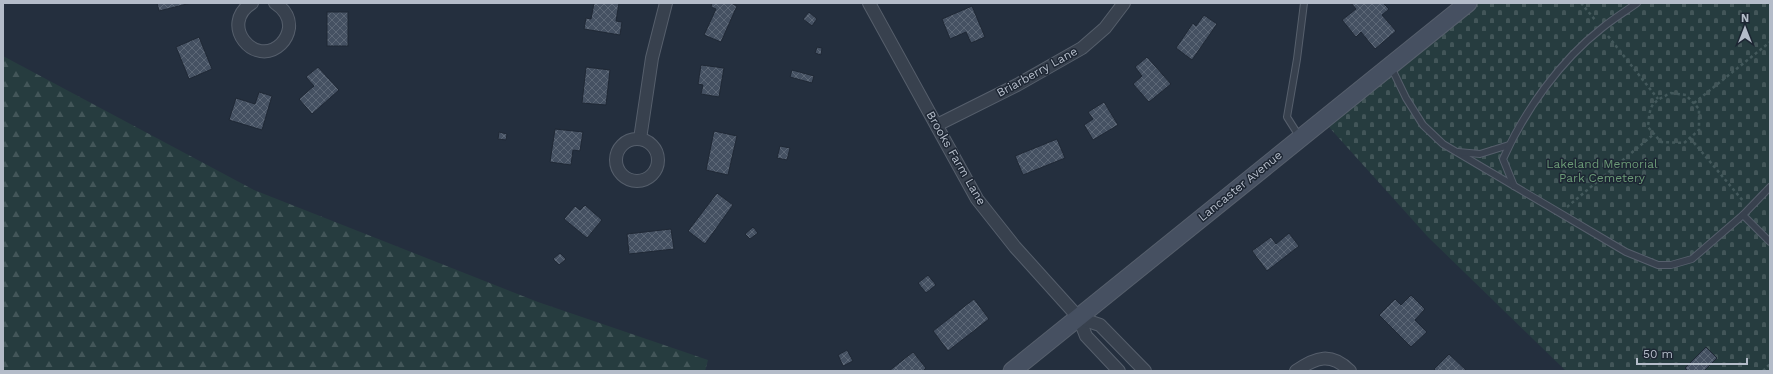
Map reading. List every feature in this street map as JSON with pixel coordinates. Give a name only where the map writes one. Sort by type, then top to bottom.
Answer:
[{"type":"main road","name":"Lancaster Avenue","points":[[1012,371],[1468,3]]},
{"type":"street","points":[[252,3],[240,16],[239,32],[242,40],[248,46],[255,50],[264,51],[272,50],[279,46],[285,40],[288,32],[289,24],[287,15],[282,8],[275,3]]},
{"type":"street","points":[[640,140],[652,58],[666,3]]},
{"type":"street","name":"Brooks Farm Lane","points":[[869,3],[977,199],[1015,246],[1079,318]]},
{"type":"street","name":"Briarberry Lane","points":[[937,125],[1017,85],[1082,48],[1105,28],[1124,3]]},
{"type":"street","points":[[1079,318],[1086,336],[1119,371]]},
{"type":"street","points":[[1079,318],[1100,325],[1145,371]]},
{"type":"street","points":[[1296,371],[1312,361],[1320,358],[1328,358],[1342,363],[1350,371]]},
{"type":"lane","points":[[1300,138],[1287,117],[1297,59],[1304,3]]},
{"type":"lane","points":[[1514,186],[1503,159],[1514,134],[1555,74],[1602,28],[1637,3]]},
{"type":"lane","points":[[1390,67],[1406,98],[1423,125],[1443,144],[1626,252],[1658,265],[1671,265],[1692,259],[1743,215],[1770,187]]},
{"type":"lane","points":[[1456,152],[1480,154],[1509,145]]},
{"type":"lane","points":[[1743,215],[1770,242]]},
{"type":"path","points":[[1581,3],[1658,99]]},
{"type":"path","points":[[1694,103],[1770,42]]},
{"type":"path","points":[[1671,92],[1686,95],[1700,109],[1700,130],[1684,143],[1661,142],[1648,127],[1650,108],[1658,99],[1671,92]]},
{"type":"path","points":[[1560,213],[1654,134]]},
{"type":"path","points":[[1690,138],[1749,209]]},
{"type":"path","points":[[1763,371],[1770,364]]},
{"type":"green space","name":"Lakeland Memorial Park Cemetery","points":[[1479,3],[1770,3],[1770,371],[1566,371],[1428,237],[1328,126]]},
{"type":"green space","points":[[3,56],[254,190],[538,302],[708,360],[705,371],[3,371]]},
{"type":"building","points":[[157,3],[191,3],[159,11]]},
{"type":"building","points":[[594,3],[619,3],[616,21],[622,22],[620,35],[584,29],[586,18],[591,19]]},
{"type":"building","points":[[712,3],[731,3],[737,6],[721,42],[704,35],[716,9],[711,7]]},
{"type":"building","points":[[1351,3],[1383,3],[1389,9],[1382,15],[1396,31],[1375,49],[1361,32],[1356,37],[1342,20],[1356,9]]},
{"type":"building","points":[[972,6],[985,37],[971,43],[966,32],[950,39],[942,19]]},
{"type":"building","points":[[327,12],[348,12],[348,46],[327,46]]},
{"type":"building","points":[[809,12],[817,19],[812,26],[803,19]]},
{"type":"building","points":[[1204,15],[1217,24],[1192,60],[1176,48],[1193,23],[1196,26]]},
{"type":"building","points":[[199,37],[212,69],[189,79],[176,47]]},
{"type":"building","points":[[817,47],[822,48],[821,55],[815,53]]},
{"type":"building","points":[[1147,57],[1171,84],[1149,102],[1133,84],[1142,76],[1135,67]]},
{"type":"building","points":[[701,65],[724,68],[719,97],[701,94],[703,85],[698,84]]},
{"type":"building","points":[[318,67],[339,90],[312,114],[299,99],[314,86],[306,77]]},
{"type":"building","points":[[586,67],[610,70],[606,105],[582,103]]},
{"type":"building","points":[[792,70],[814,76],[812,83],[790,77]]},
{"type":"building","points":[[259,92],[272,96],[262,130],[229,120],[236,98],[255,104]]},
{"type":"building","points":[[1104,102],[1118,125],[1093,140],[1084,125],[1093,119],[1088,112]]},
{"type":"building","points":[[555,129],[583,132],[580,151],[573,150],[571,165],[550,162]]},
{"type":"building","points":[[714,131],[737,136],[728,175],[706,170]]},
{"type":"building","points":[[499,132],[507,134],[506,140],[498,139]]},
{"type":"building","points":[[1057,139],[1065,158],[1023,175],[1015,156]]},
{"type":"building","points":[[780,146],[790,148],[787,160],[777,158]]},
{"type":"building","points":[[717,193],[733,205],[705,244],[688,231]]},
{"type":"building","points":[[585,205],[602,220],[587,238],[564,219],[575,206],[580,210]]},
{"type":"building","points":[[753,227],[758,233],[750,239],[745,234]]},
{"type":"building","points":[[671,229],[674,249],[629,254],[627,234]]},
{"type":"building","points":[[1289,233],[1299,246],[1267,271],[1252,251],[1271,237],[1276,244]]},
{"type":"building","points":[[560,253],[566,259],[559,265],[553,259]]},
{"type":"building","points":[[928,275],[936,285],[926,293],[918,283]]},
{"type":"building","points":[[1411,295],[1425,309],[1415,320],[1427,332],[1411,347],[1379,315],[1395,299],[1401,305]]},
{"type":"building","points":[[974,299],[989,319],[948,351],[933,331]]},
{"type":"building","points":[[1706,347],[1717,358],[1704,371],[1688,371],[1685,368]]},
{"type":"building","points":[[847,350],[853,361],[843,366],[838,355]]},
{"type":"building","points":[[913,352],[926,368],[923,371],[889,371]]},
{"type":"building","points":[[1449,354],[1467,371],[1436,371],[1434,369]]}]
